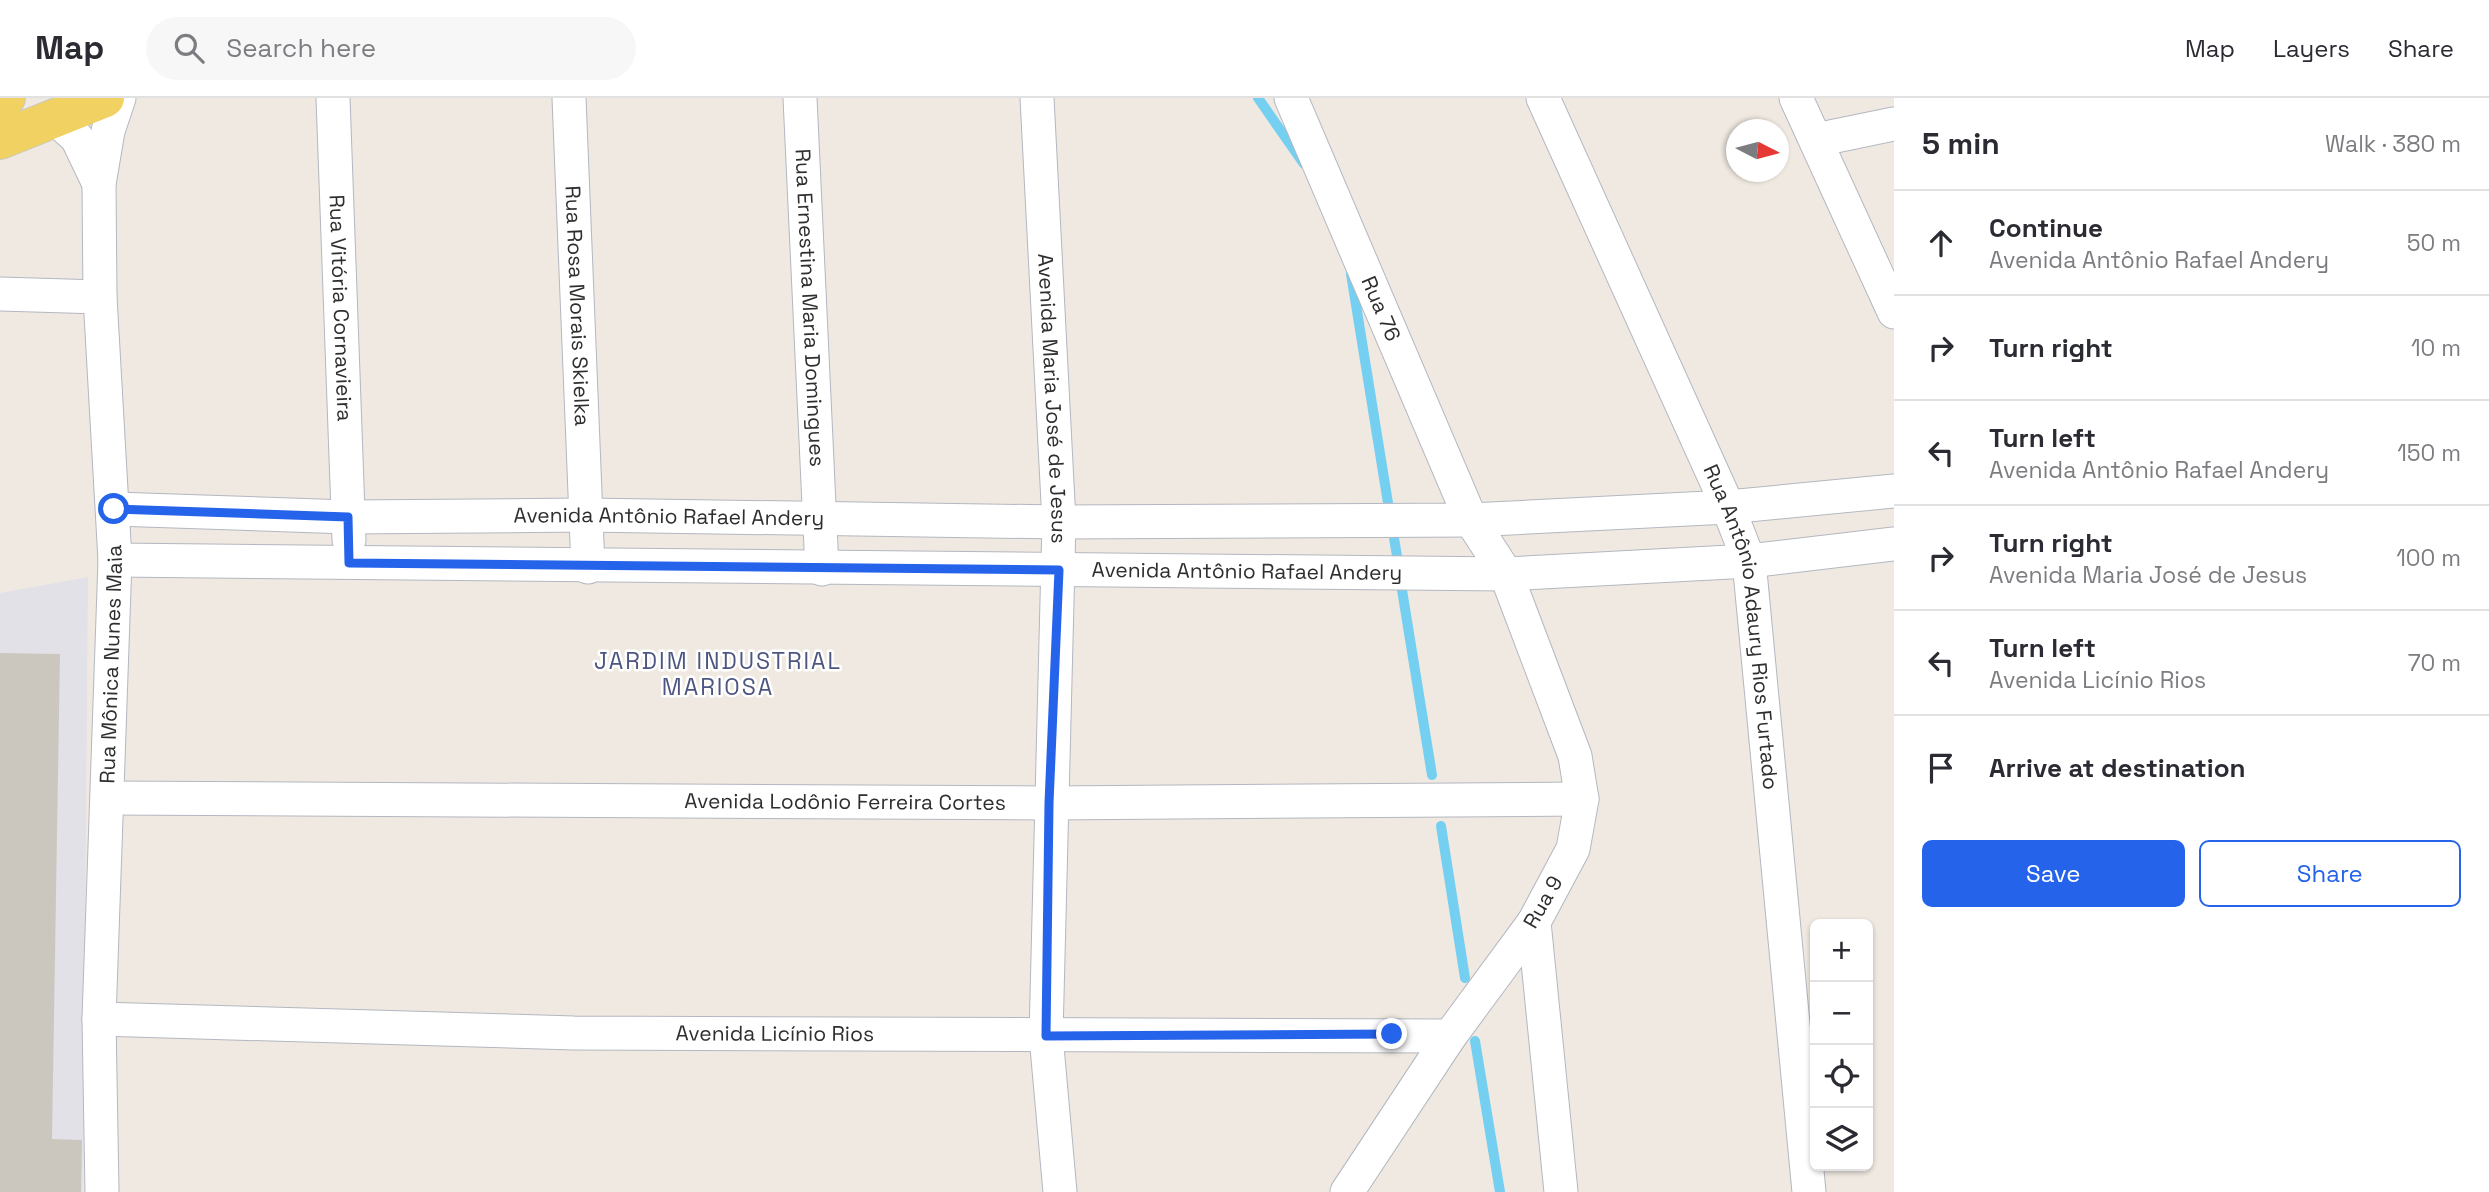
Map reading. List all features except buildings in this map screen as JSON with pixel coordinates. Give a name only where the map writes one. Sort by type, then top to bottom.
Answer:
[{"type":"main road","points":[[0,101],[6,98]]},
{"type":"main road","points":[[0,140],[105,98]]},
{"type":"street","name":"Rua Mônica Nunes Maia","points":[[102,1192],[99,1019],[115,560],[100,296],[99,184],[108,131],[119,98]]},
{"type":"street","name":"Rua Vitória Cornavieira","points":[[333,98],[349,563]]},
{"type":"street","name":"Rua Rosa Morais Skielka","points":[[569,98],[588,567]]},
{"type":"street","name":"Rua Ernestina Maria Domingues","points":[[800,98],[822,569]]},
{"type":"street","name":"Avenida Maria José de Jesus","points":[[1037,98],[1059,522],[1049,803],[1046,1036],[1060,1192]]},
{"type":"street","name":"Rua 76","points":[[1291,98],[1471,520],[1506,574]]},
{"type":"street","name":"Rua Antônio Adaury Rios Furtado","points":[[1543,98],[1728,506],[1749,561],[1809,1192]]},
{"type":"street","points":[[1797,98],[1894,312]]},
{"type":"street","points":[[55,118],[77,138],[99,184]]},
{"type":"street","points":[[1816,140],[1894,124]]},
{"type":"street","points":[[0,294],[100,296]]},
{"type":"street","name":"Avenida Antônio Rafael Andery","points":[[114,509],[348,517],[585,515],[1059,522],[1471,520],[1728,506],[1894,491]]},
{"type":"street","name":"Avenida Antônio Rafael Andery","points":[[115,560],[588,567],[1506,574],[1749,561],[1894,544]]},
{"type":"street","name":"Rua 9","points":[[1347,1192],[1450,1037],[1534,922],[1573,849],[1582,799],[1575,756],[1506,574]]},
{"type":"street","name":"Avenida Lodônio Ferreira Cortes","points":[[108,798],[1049,803],[1582,799]]},
{"type":"street","points":[[1534,922],[1561,1192]]},
{"type":"street","name":"Avenida Licínio Rios","points":[[99,1019],[574,1033],[1450,1037]]},
{"type":"shaded area","points":[[88,577],[83,1192],[0,1192],[0,593]]},
{"type":"waterway","points":[[1258,98],[1304,164]]},
{"type":"waterway","points":[[1351,274],[1388,503]]},
{"type":"waterway","points":[[1394,538],[1397,556]]},
{"type":"waterway","points":[[1402,590],[1432,775]]},
{"type":"waterway","points":[[1441,826],[1465,978]]},
{"type":"waterway","points":[[1475,1041],[1500,1192]]},
{"type":"district","name":"JARDIM INDUSTRIAL MARIOSA","points":[[718,674]]},
{"type":"route","points":[[114,509],[348,517],[349,563],[1059,570],[1049,803],[1046,1036],[1392,1034]]}]
